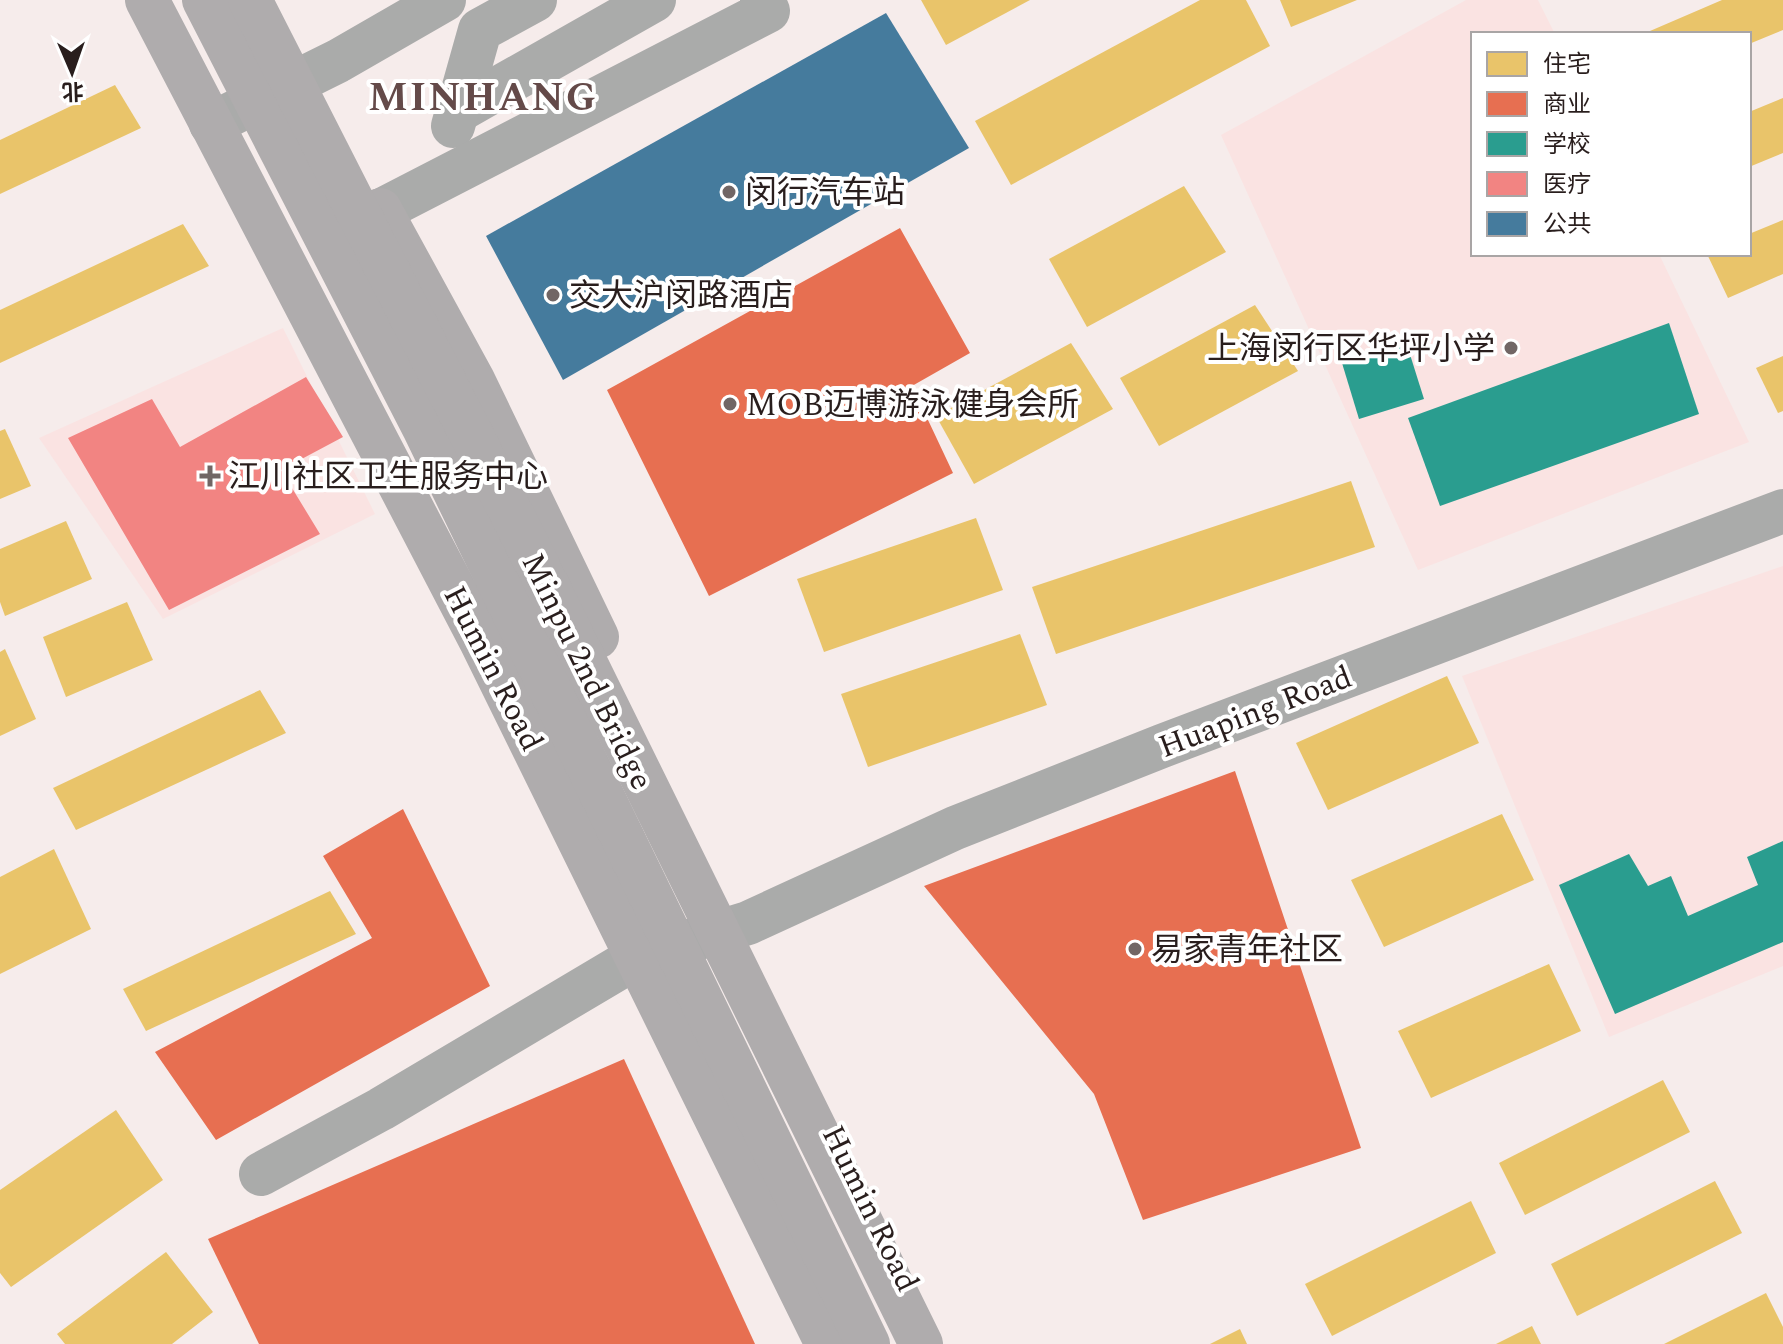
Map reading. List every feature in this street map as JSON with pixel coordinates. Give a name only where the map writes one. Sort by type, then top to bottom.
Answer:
[{"type":"main road","name":"Humin Road","points":[[147,0],[481,641],[827,1344]]},
{"type":"main road","name":"Minpu 2nd Bridge","points":[[204,0],[424,428],[868,1344]]},
{"type":"main road","name":"Minpu 2nd Bridge","points":[[250,0],[523,536],[921,1344]]},
{"type":"main road","name":"Humin Road","points":[[267,0],[473,380],[937,1344]]},
{"type":"street","points":[[211,124],[307,77],[444,0]]},
{"type":"street","points":[[432,185],[458,111],[480,30],[535,0]]},
{"type":"street","points":[[458,111],[654,0]]},
{"type":"street","points":[[380,211],[768,11],[762,0]]},
{"type":"street","name":"Huaping Road","points":[[261,1174],[381,1109],[637,957],[735,928],[786,908],[955,828],[1162,746],[1783,511]]},
{"type":"shaded area","name":"上海闵行区华坪小学","points":[[1466,0],[1538,0],[1554,32],[1471,32],[1471,256],[1660,256],[1749,442],[1418,570],[1221,135]]},
{"type":"shaded area","name":"江川社区卫生服务中心","points":[[283,328],[375,514],[163,619],[39,438]]},
{"type":"shaded area","points":[[1783,566],[1783,966],[1609,1037],[1462,676]]},
{"type":"building: 住宅","points":[[921,0],[1030,0],[946,45]]},
{"type":"building: 住宅","points":[[1200,0],[1246,0],[1270,46],[1011,185],[975,121]]},
{"type":"building: 住宅","points":[[1280,0],[1357,0],[1291,27]]},
{"type":"building: 住宅","points":[[1722,0],[1783,0],[1783,30],[1751,43],[1751,32],[1648,32]]},
{"type":"building: 住宅","points":[[115,85],[141,128],[0,194],[0,140]]},
{"type":"building: 住宅","points":[[1783,98],[1783,153],[1751,166],[1751,111]]},
{"type":"building: 住宅","points":[[1184,186],[1226,252],[1087,327],[1049,259]]},
{"type":"building: 住宅","points":[[1783,220],[1783,274],[1728,298],[1708,256],[1751,256],[1751,233]]},
{"type":"building: 住宅","points":[[183,224],[209,266],[0,363],[0,310]]},
{"type":"building: 住宅","points":[[1255,305],[1298,371],[1159,446],[1120,378]]},
{"type":"building: 住宅","points":[[1071,343],[1113,409],[974,484],[936,416]]},
{"type":"building: 住宅","points":[[1783,356],[1783,411],[1778,413],[1756,368]]},
{"type":"building: 住宅","points":[[5,429],[31,486],[0,499],[0,431]]},
{"type":"building: 住宅","points":[[1351,481],[1375,547],[1056,654],[1032,587]]},
{"type":"building: 住宅","points":[[976,518],[1003,590],[824,652],[797,579]]},
{"type":"building: 住宅","points":[[66,521],[92,579],[5,616],[0,602],[0,549]]},
{"type":"building: 住宅","points":[[127,602],[153,660],[66,697],[43,637]]},
{"type":"building: 住宅","points":[[1020,634],[1047,705],[868,767],[841,694]]},
{"type":"building: 住宅","points":[[5,649],[36,719],[0,736],[0,652]]},
{"type":"building: 住宅","points":[[1447,676],[1479,743],[1328,810],[1296,743]]},
{"type":"building: 住宅","points":[[260,690],[286,733],[76,830],[53,788]]},
{"type":"building: 住宅","points":[[1502,814],[1534,880],[1384,947],[1351,880]]},
{"type":"building: 住宅","points":[[54,849],[91,929],[0,974],[0,877]]},
{"type":"building: 住宅","points":[[330,891],[356,934],[146,1031],[123,989]]},
{"type":"building: 住宅","points":[[1549,964],[1581,1031],[1431,1098],[1398,1031]]},
{"type":"building: 住宅","points":[[1663,1080],[1690,1132],[1525,1215],[1499,1163]]},
{"type":"building: 住宅","points":[[116,1110],[163,1180],[11,1287],[0,1273],[0,1190]]},
{"type":"building: 住宅","points":[[1715,1181],[1742,1233],[1577,1316],[1551,1264]]},
{"type":"building: 住宅","points":[[1471,1201],[1496,1253],[1332,1336],[1305,1284]]},
{"type":"building: 住宅","points":[[166,1252],[213,1312],[172,1344],[65,1344],[57,1334]]},
{"type":"building: 住宅","points":[[1766,1293],[1783,1327],[1783,1344],[1664,1344]]},
{"type":"building: 住宅","points":[[1532,1326],[1541,1344],[1496,1344]]},
{"type":"building: 住宅","points":[[1240,1329],[1247,1344],[1210,1344]]},
{"type":"building: 商业","points":[[900,228],[970,353],[912,386],[953,473],[709,596],[607,390]]},
{"type":"building: 商业","points":[[1235,771],[1361,1148],[1143,1220],[1094,1094],[924,886]]},
{"type":"building: 商业","points":[[403,809],[490,986],[216,1140],[155,1052],[372,938],[323,856]]},
{"type":"building: 商业","points":[[624,1059],[755,1344],[259,1344],[208,1239]]},
{"type":"building: 学校","points":[[1669,323],[1699,414],[1440,506],[1408,418]]},
{"type":"building: 学校","points":[[1407,345],[1424,399],[1359,419],[1342,363]]},
{"type":"building: 学校","points":[[1783,841],[1783,942],[1615,1014],[1559,885],[1629,854],[1648,886],[1671,876],[1688,916],[1758,885],[1747,857]]},
{"type":"building: 医疗","name":"江川社区卫生服务中心","points":[[306,377],[343,437],[281,470],[320,534],[169,610],[68,438],[152,399],[180,447]]},
{"type":"building: 公共","name":"闵行汽车站","points":[[886,13],[969,148],[563,380],[486,236]]},
{"type":"railway","points":[[213,0],[377,314],[886,1344]]},
{"type":"railway","points":[[235,0],[394,306],[907,1344]]},
{"type":"place","name":"闵行汽车站","points":[[729,192]]},
{"type":"place","name":"交大沪闵路酒店","points":[[553,295]]},
{"type":"place","name":"上海闵行区华坪小学","points":[[1511,348]]},
{"type":"place","name":"MOB迈博游泳健身会所","points":[[730,404]]},
{"type":"place","name":"江川社区卫生服务中心","points":[[210,476]]},
{"type":"place","name":"易家青年社区","points":[[1135,949]]},
{"type":"district","name":"MINHANG","points":[[483,96]]}]
